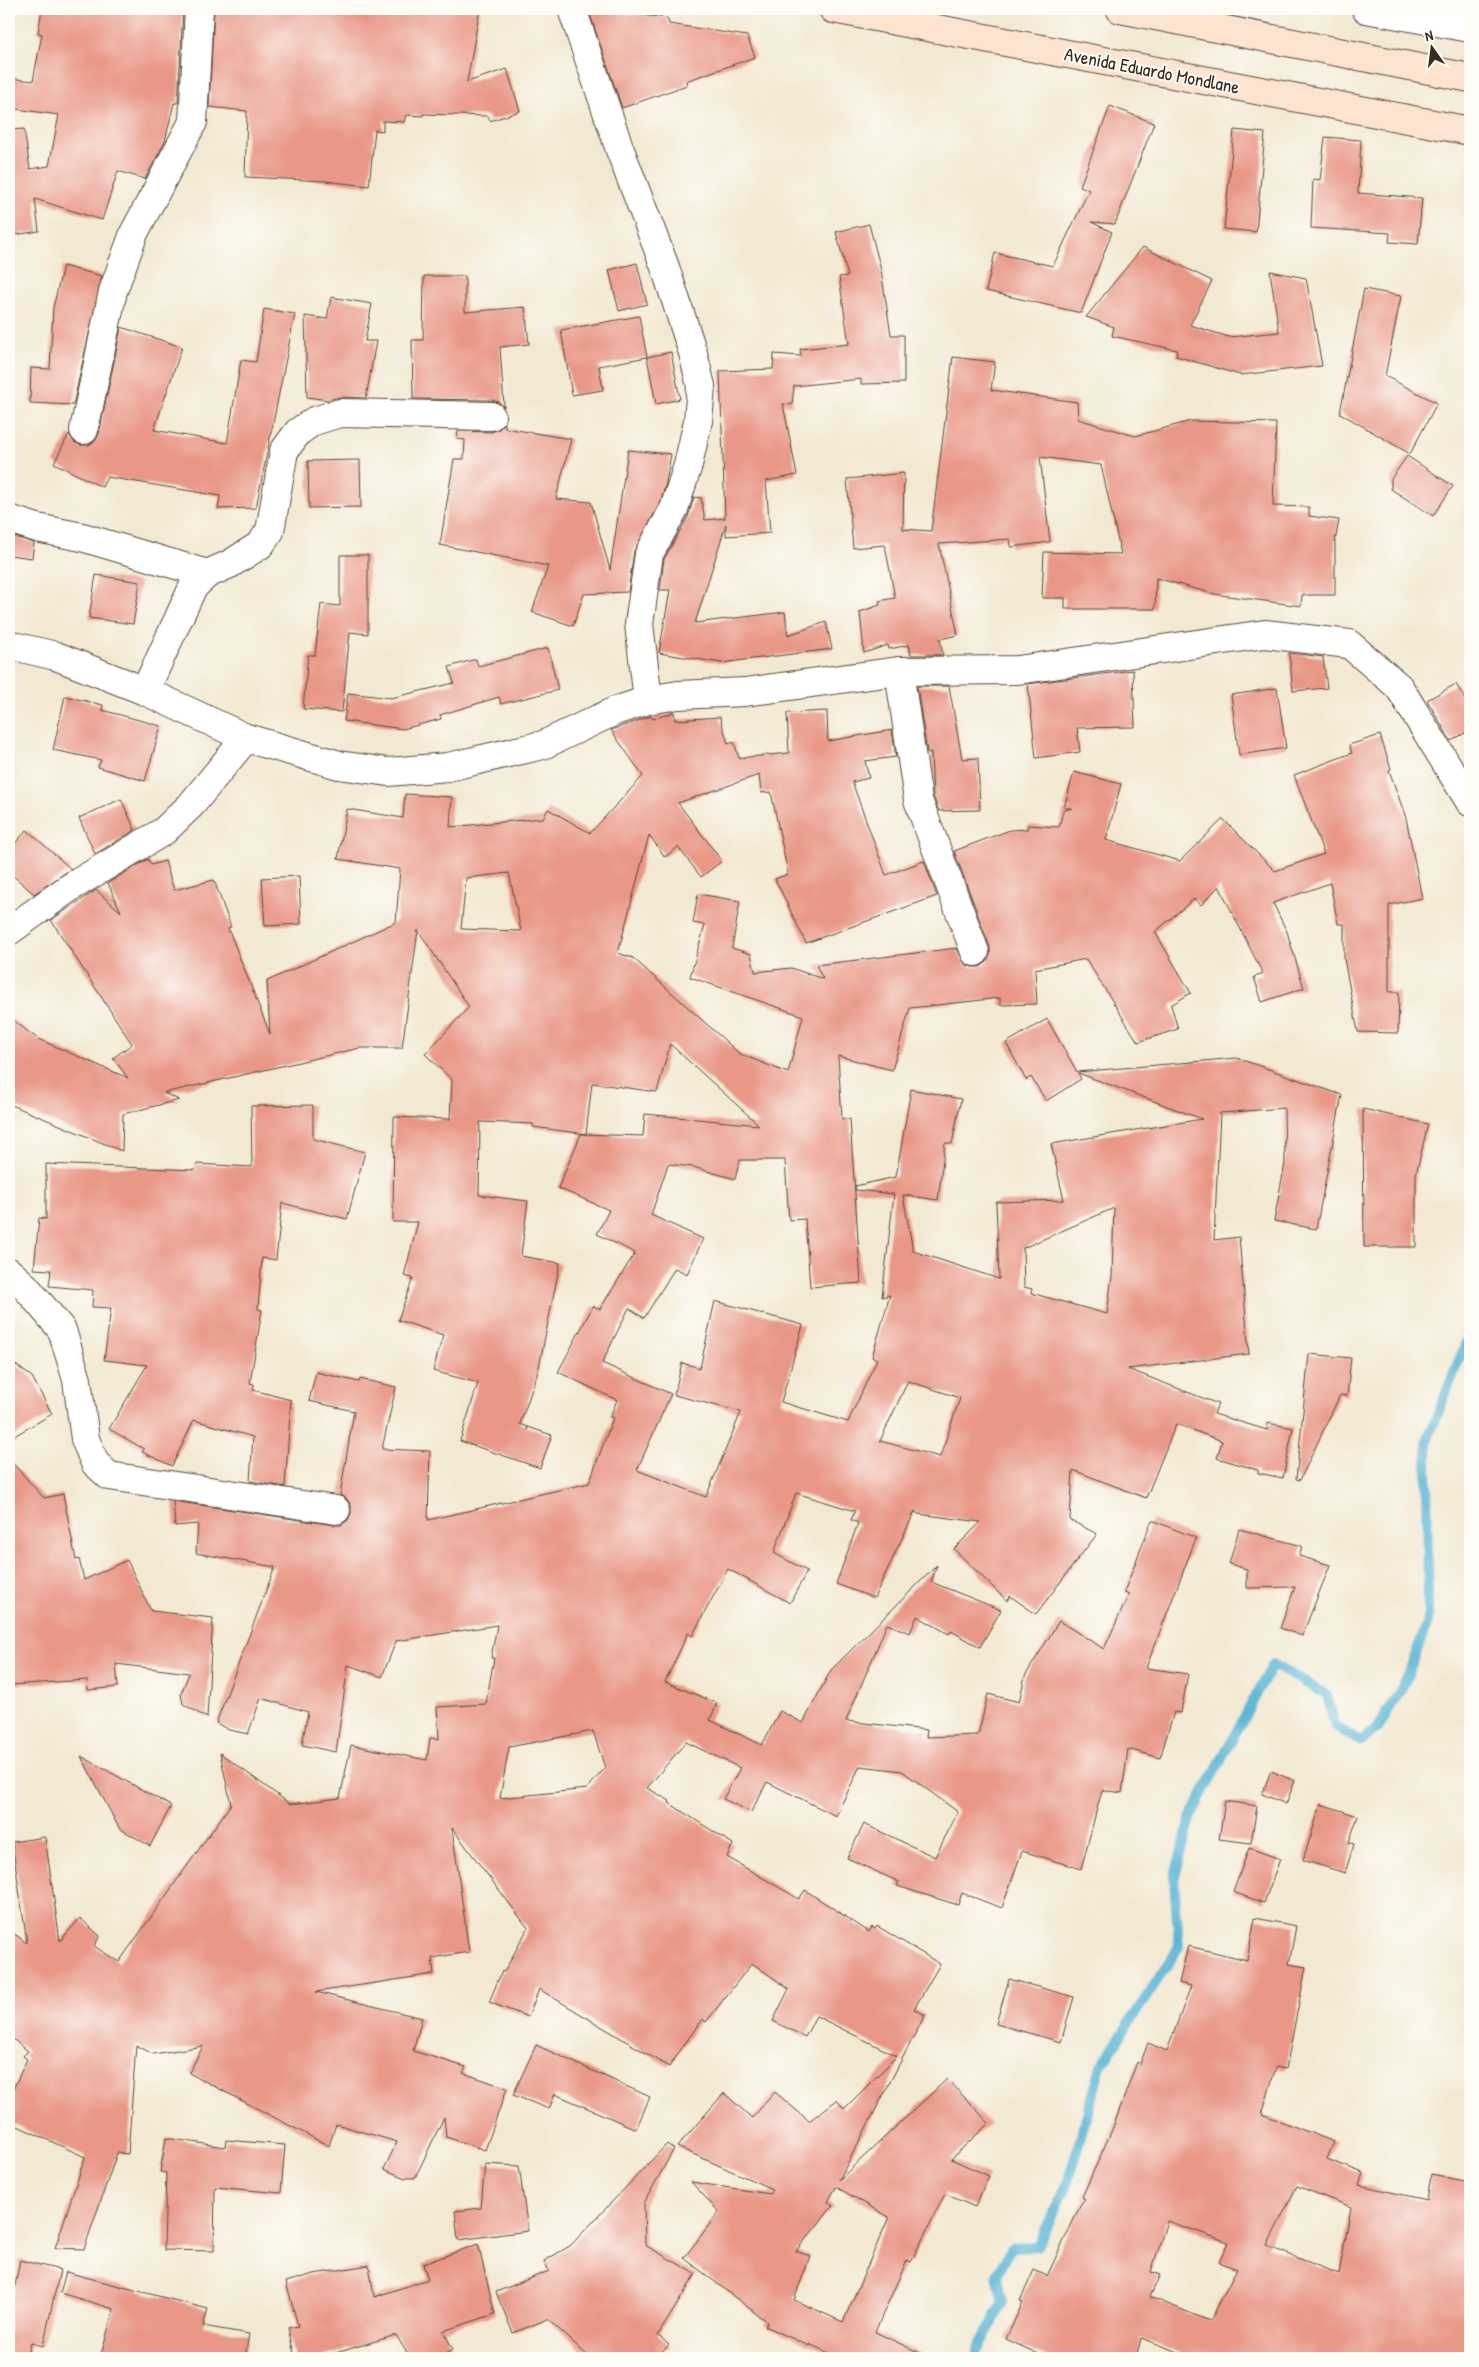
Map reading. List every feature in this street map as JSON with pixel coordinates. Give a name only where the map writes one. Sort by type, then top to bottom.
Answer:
[{"type":"main road","name":"Avenida Eduardo Mondlane","points":[[833,9],[1470,131]]},
{"type":"main road","points":[[1120,9],[1470,78]]},
{"type":"street","points":[[84,430],[113,291],[134,232],[193,122],[199,9]]},
{"type":"street","points":[[572,9],[620,150],[665,267],[693,353],[700,386],[698,421],[688,465],[674,509],[649,554],[639,624],[648,700]]},
{"type":"street","points":[[1366,9],[1470,28]]},
{"type":"street","points":[[145,691],[193,587],[207,574],[230,564],[260,545],[270,532],[284,451],[298,432],[314,421],[340,413],[491,416]]},
{"type":"street","points":[[9,519],[37,528],[82,537],[207,574]]},
{"type":"street","points":[[9,645],[56,656],[145,691],[246,738],[339,765],[388,772],[448,767],[543,745],[615,711],[648,700],[678,695],[746,692],[898,671],[1018,670],[1265,634],[1350,644],[1399,687],[1470,802]]},
{"type":"street","points":[[898,671],[918,800],[975,952]]},
{"type":"street","points":[[9,931],[69,888],[164,831],[191,805],[246,738]]},
{"type":"street","points":[[9,1272],[25,1286],[62,1330],[77,1380],[85,1439],[95,1463],[108,1476],[336,1510]]},
{"type":"building","points":[[42,9],[183,9],[178,103],[174,103],[165,141],[145,179],[118,171],[102,220],[35,199],[39,231],[9,236],[9,130],[24,129],[30,169],[49,166],[59,115],[9,108],[9,78],[33,81],[42,34],[38,33]]},
{"type":"building","points":[[214,9],[480,9],[467,82],[507,69],[520,111],[490,121],[488,116],[423,114],[423,116],[406,115],[404,122],[383,121],[383,131],[375,130],[369,186],[325,181],[245,177],[247,111],[209,107]]},
{"type":"building","points":[[588,9],[667,18],[669,24],[747,36],[755,57],[686,81],[687,85],[622,108]]},
{"type":"building","points":[[1110,106],[1154,123],[1115,224],[1091,222],[1112,232],[1081,313],[986,291],[995,253],[1053,266],[1089,190],[1080,186]]},
{"type":"building","points":[[1234,130],[1265,133],[1256,232],[1224,229]]},
{"type":"building","points":[[1325,137],[1361,140],[1358,193],[1422,198],[1418,244],[1389,242],[1390,233],[1311,228],[1313,179],[1320,180]]},
{"type":"building","points":[[869,224],[881,270],[891,335],[904,335],[904,383],[861,384],[861,379],[794,386],[792,405],[783,404],[797,475],[766,481],[770,533],[726,536],[726,524],[695,623],[785,612],[788,635],[826,622],[832,649],[721,663],[659,653],[670,590],[660,590],[664,559],[688,517],[694,497],[701,498],[705,520],[725,518],[720,371],[773,369],[774,354],[801,356],[800,349],[849,344],[839,277],[848,276],[836,232]]},
{"type":"building","points":[[1143,247],[1212,281],[1190,325],[1229,337],[1279,332],[1270,271],[1306,278],[1322,366],[1240,375],[1176,356],[1177,350],[1112,336],[1114,327],[1086,317]]},
{"type":"building","points":[[637,263],[647,304],[619,311],[609,270]]},
{"type":"building","points":[[63,266],[102,276],[73,405],[30,403],[31,368],[50,369],[53,308]]},
{"type":"building","points":[[424,276],[465,276],[465,312],[525,307],[529,344],[500,347],[504,407],[499,402],[491,400],[413,399],[412,340],[423,340]]},
{"type":"building","points":[[1364,289],[1401,296],[1385,376],[1437,403],[1410,454],[1340,413]]},
{"type":"building","points":[[331,297],[372,304],[365,341],[376,341],[366,398],[340,397],[328,400],[307,397],[305,316],[327,319]]},
{"type":"building","points":[[264,309],[295,314],[256,508],[218,509],[220,496],[107,477],[102,487],[54,463],[69,434],[74,442],[81,445],[89,445],[96,440],[99,434],[121,327],[182,347],[154,430],[227,443],[241,360],[256,362]]},
{"type":"building","points":[[639,316],[647,357],[599,366],[603,390],[572,395],[561,330]]},
{"type":"building","points":[[671,352],[680,399],[656,404],[647,357]]},
{"type":"building","points":[[953,357],[995,362],[991,390],[1077,402],[1078,419],[1135,436],[1191,421],[1276,423],[1273,506],[1309,507],[1309,516],[1339,520],[1335,542],[1335,595],[1302,595],[1301,606],[1214,594],[1156,578],[1155,609],[1065,609],[1065,598],[1042,598],[1044,552],[1121,554],[1101,465],[1040,457],[1050,542],[1011,547],[1010,539],[939,544],[958,635],[940,639],[943,655],[911,655],[909,645],[889,649],[888,645],[864,653],[860,612],[880,605],[879,601],[895,598],[885,545],[853,548],[847,479],[904,473],[903,529],[931,531]]},
{"type":"building","points":[[505,423],[505,428],[571,439],[556,499],[591,502],[610,570],[628,450],[671,454],[660,503],[634,551],[628,592],[584,594],[573,626],[532,612],[548,566],[440,545],[454,459],[464,459],[465,440],[457,439],[458,431],[491,432],[499,429]]},
{"type":"building","points":[[1407,456],[1453,486],[1433,516],[1391,489],[1391,479]]},
{"type":"building","points":[[360,460],[361,507],[309,508],[308,461]]},
{"type":"building","points":[[9,535],[34,543],[32,558],[9,555]]},
{"type":"building","points":[[340,555],[368,555],[368,634],[350,632],[342,712],[303,709],[308,655],[315,655],[321,604],[340,606]]},
{"type":"building","points":[[96,575],[140,582],[133,624],[89,618]]},
{"type":"building","points":[[548,648],[558,690],[501,704],[499,697],[440,715],[441,719],[403,729],[344,721],[348,693],[391,698],[454,683],[449,667],[476,659],[478,666]]},
{"type":"building","points":[[1289,653],[1323,657],[1327,688],[1293,691]]},
{"type":"building","points":[[1133,670],[1135,727],[1077,728],[1080,752],[1036,758],[1028,684]]},
{"type":"building","points":[[1456,684],[1470,708],[1470,730],[1451,741],[1427,700]]},
{"type":"building","points":[[917,686],[949,686],[962,759],[978,758],[980,810],[939,811],[933,796],[931,752],[927,753]]},
{"type":"building","points":[[1277,688],[1286,748],[1239,755],[1231,695]]},
{"type":"building","points":[[65,696],[103,705],[102,710],[161,726],[145,781],[98,767],[101,760],[53,750]]},
{"type":"building","points":[[827,711],[828,741],[892,730],[896,757],[865,761],[869,778],[852,782],[886,875],[924,861],[937,896],[806,943],[775,879],[788,874],[771,792],[761,793],[759,775],[678,803],[722,861],[701,877],[678,847],[665,857],[649,835],[618,953],[633,958],[740,1054],[788,1073],[803,1016],[690,977],[705,925],[693,923],[698,894],[740,901],[732,948],[751,954],[755,972],[791,968],[823,979],[816,965],[957,948],[965,964],[972,967],[980,967],[987,962],[990,955],[990,947],[954,851],[1010,830],[1027,829],[1028,825],[1059,827],[1063,811],[1072,808],[1064,808],[1074,772],[1121,784],[1106,840],[1180,861],[1223,819],[1275,871],[1324,854],[1294,775],[1352,753],[1349,745],[1380,735],[1391,769],[1389,770],[1406,818],[1422,898],[1389,905],[1389,992],[1399,992],[1398,1033],[1358,1032],[1344,959],[1344,924],[1338,924],[1330,883],[1273,903],[1287,932],[1304,988],[1262,1002],[1254,977],[1263,974],[1219,886],[1201,905],[1194,899],[1155,932],[1191,993],[1171,1005],[1178,1029],[1138,1042],[1086,959],[1035,969],[1037,1004],[1000,1005],[1000,998],[910,1008],[892,1070],[838,1056],[842,1119],[850,1119],[861,1283],[810,1287],[805,1219],[789,1220],[785,1160],[740,1160],[735,1179],[693,1167],[668,1164],[651,1215],[703,1239],[687,1274],[675,1268],[644,1318],[629,1308],[602,1363],[671,1394],[637,1470],[706,1497],[741,1412],[674,1395],[682,1363],[700,1368],[715,1301],[803,1325],[781,1402],[848,1422],[877,1359],[872,1357],[890,1295],[882,1297],[894,1194],[855,1190],[855,1186],[896,1177],[911,1089],[961,1099],[952,1144],[945,1143],[938,1200],[903,1195],[913,1251],[999,1279],[996,1202],[1064,1200],[1051,1144],[1202,1119],[1078,1073],[1081,1079],[1046,1101],[1031,1077],[1026,1080],[1006,1043],[1047,1019],[1077,1072],[1237,1058],[1342,1095],[1316,1229],[1274,1221],[1285,1163],[1284,1108],[1220,1113],[1214,1240],[1239,1237],[1249,1354],[1128,1369],[1218,1404],[1214,1414],[1267,1430],[1268,1423],[1293,1428],[1283,1478],[1258,1473],[1258,1470],[1217,1458],[1222,1441],[1176,1424],[1146,1498],[1073,1470],[1070,1520],[1097,1534],[1036,1614],[1010,1596],[1007,1601],[954,1549],[981,1522],[918,1514],[915,1511],[874,1598],[836,1584],[858,1523],[851,1520],[855,1511],[796,1493],[774,1553],[807,1571],[790,1603],[728,1569],[692,1636],[688,1633],[665,1682],[717,1703],[710,1720],[762,1745],[780,1711],[803,1723],[831,1670],[937,1565],[931,1582],[1001,1610],[980,1647],[951,1631],[949,1634],[917,1616],[910,1633],[887,1624],[846,1721],[927,1730],[926,1737],[978,1735],[988,1694],[1019,1702],[1025,1676],[1059,1621],[1104,1649],[1129,1594],[1124,1592],[1152,1520],[1196,1538],[1146,1668],[1188,1674],[1181,1713],[1174,1712],[1160,1758],[1128,1749],[1122,1793],[1102,1790],[1081,1869],[1022,1851],[1002,1908],[962,1893],[958,1905],[897,1886],[899,1882],[847,1858],[864,1824],[935,1857],[958,1812],[902,1771],[860,1766],[836,1816],[767,1782],[751,1812],[723,1799],[740,1768],[686,1742],[647,1788],[670,1801],[669,1803],[733,1844],[727,1857],[799,1899],[805,1890],[869,1932],[872,1927],[875,1929],[877,1926],[940,1964],[914,2009],[925,2015],[839,2180],[947,2079],[989,2123],[951,2159],[989,2176],[975,2207],[945,2194],[911,2262],[907,2260],[875,2332],[931,2358],[840,2358],[809,2344],[809,2346],[765,2326],[767,2322],[684,2258],[719,2212],[691,2182],[770,2194],[772,2189],[677,2147],[724,2093],[752,2118],[775,2092],[809,2121],[837,2100],[844,2109],[897,2056],[816,2016],[805,2037],[773,2021],[789,1989],[752,1963],[706,2022],[702,2019],[669,2067],[539,1989],[528,2017],[489,2002],[502,1971],[504,1972],[528,1928],[452,1828],[469,1952],[432,1958],[434,1974],[316,1992],[422,2018],[413,2051],[466,2067],[463,2073],[507,2088],[485,2150],[446,2137],[444,2117],[415,2178],[405,2178],[384,2169],[397,2142],[336,2124],[329,2146],[189,2073],[203,2046],[153,2054],[136,2045],[128,2154],[117,2153],[84,2249],[55,2248],[85,2157],[9,2122],[9,2098],[27,2059],[23,2056],[28,2051],[9,2036],[9,1930],[27,1943],[12,1842],[45,1837],[60,1941],[80,1918],[100,1936],[94,1946],[119,1962],[231,1804],[220,1753],[290,1804],[340,1798],[351,1745],[427,1760],[430,1738],[439,1739],[437,1707],[486,1704],[494,1658],[491,1658],[497,1625],[396,1641],[382,1677],[348,1665],[336,1752],[302,1745],[308,1712],[261,1698],[248,1734],[229,1730],[216,1723],[275,1567],[196,1553],[198,1524],[175,1526],[173,1501],[334,1525],[341,1525],[348,1520],[351,1513],[351,1505],[346,1498],[340,1495],[354,1411],[309,1401],[316,1372],[359,1382],[360,1379],[396,1387],[382,1449],[430,1451],[428,1520],[589,1483],[613,1418],[610,1417],[617,1400],[558,1372],[593,1306],[600,1309],[635,1253],[597,1234],[609,1210],[558,1188],[581,1134],[643,1136],[645,1114],[759,1125],[670,1044],[657,1092],[592,1083],[586,1134],[533,1127],[533,1124],[480,1122],[479,1195],[528,1201],[521,1256],[560,1263],[538,1372],[520,1424],[552,1435],[540,1468],[460,1441],[478,1383],[433,1371],[443,1335],[398,1320],[413,1278],[404,1276],[418,1222],[393,1222],[394,1117],[450,1119],[452,1080],[425,1054],[469,1007],[418,930],[402,1048],[360,1048],[164,1093],[179,1100],[123,1114],[122,1151],[9,1104],[9,1017],[38,1039],[128,1078],[113,1058],[132,1044],[51,920],[96,890],[121,912],[108,883],[148,859],[151,865],[165,861],[174,890],[214,880],[231,927],[228,928],[270,1034],[267,981],[396,922],[400,869],[338,859],[347,809],[403,818],[405,794],[452,797],[450,827],[543,818],[548,809],[590,833],[643,776],[611,730],[651,716],[653,719],[674,712],[675,720],[720,717],[728,744],[734,742],[739,758],[789,753],[787,713]],"holes":[[[509,873],[521,931],[461,929],[466,878]],[[1114,1208],[1112,1276],[1107,1314],[1031,1293],[1032,1289],[1024,1287],[1023,1248]],[[908,1381],[960,1398],[940,1457],[880,1441]],[[593,1731],[605,1768],[587,1789],[500,1798],[509,1747]],[[836,2187],[889,2217],[843,2322],[794,2300],[810,2256],[796,2251],[833,2206],[828,2202]]]},
{"type":"building","points":[[121,799],[135,830],[95,854],[79,818]]},
{"type":"building","points":[[27,830],[71,869],[34,894],[9,872],[9,850]]},
{"type":"building","points":[[299,876],[301,924],[265,926],[262,878]]},
{"type":"building","points":[[313,1105],[313,1139],[365,1152],[347,1219],[282,1203],[276,1260],[262,1258],[258,1309],[262,1310],[250,1383],[254,1384],[253,1390],[291,1400],[285,1487],[250,1481],[253,1437],[194,1420],[172,1466],[142,1452],[144,1449],[109,1429],[147,1365],[104,1360],[111,1308],[92,1307],[93,1290],[49,1286],[51,1270],[34,1269],[39,1218],[46,1219],[46,1164],[195,1170],[197,1164],[252,1167],[251,1106]]},
{"type":"building","points":[[1363,1109],[1428,1124],[1416,1174],[1416,1247],[1364,1247]]},
{"type":"building","points":[[1309,1354],[1351,1358],[1347,1396],[1340,1395],[1300,1480],[1296,1479]]},
{"type":"building","points":[[9,1360],[32,1377],[52,1414],[9,1439]]},
{"type":"building","points":[[9,1459],[44,1498],[63,1494],[76,1560],[79,1559],[84,1580],[127,1560],[151,1611],[213,1618],[207,1718],[183,1704],[181,1694],[189,1673],[116,1664],[118,1687],[88,1690],[87,1680],[9,1685]]},
{"type":"building","points":[[1239,1529],[1302,1546],[1299,1556],[1330,1565],[1302,1636],[1280,1628],[1295,1587],[1247,1588],[1247,1569],[1229,1564]]},
{"type":"building","points":[[81,1756],[171,1806],[150,1846],[119,1828]]},
{"type":"building","points":[[1271,1771],[1295,1781],[1286,1804],[1262,1794]]},
{"type":"building","points":[[1225,1801],[1257,1806],[1251,1843],[1219,1839]]},
{"type":"building","points":[[1321,1804],[1358,1816],[1349,1842],[1354,1844],[1345,1873],[1303,1860]]},
{"type":"building","points":[[1249,1848],[1280,1859],[1264,1903],[1233,1892]]},
{"type":"building","points":[[1255,1918],[1296,1926],[1289,1964],[1306,1967],[1286,2069],[1276,2067],[1262,2114],[1334,2142],[1327,2159],[1363,2173],[1359,2185],[1427,2200],[1431,2175],[1470,2182],[1470,2358],[1444,2358],[1414,2353],[1415,2358],[1193,2358],[1141,2338],[1136,2358],[1047,2358],[1006,2339],[1023,2302],[1020,2301],[1034,2270],[1047,2276],[1084,2198],[1082,2197],[1112,2130],[1137,2062],[1140,2064],[1148,2043],[1167,2051],[1191,1986],[1179,1983],[1188,1946],[1247,1960]],"holes":[[[1297,2186],[1351,2207],[1339,2274],[1267,2246]],[[1167,2221],[1228,2242],[1219,2262],[1237,2269],[1210,2321],[1150,2297],[1160,2275],[1151,2272]]]},
{"type":"building","points":[[1009,1979],[1074,1997],[1061,2042],[996,2024]]},
{"type":"building","points":[[536,2045],[650,2097],[636,2129],[555,2094],[549,2109],[513,2095]]},
{"type":"building","points":[[166,2138],[225,2147],[226,2140],[285,2145],[281,2193],[215,2187],[214,2251],[164,2250],[166,2173],[160,2172]]},
{"type":"building","points":[[667,2144],[674,2149],[644,2203],[645,2245],[696,2274],[658,2335],[669,2345],[656,2358],[590,2358],[548,2319],[513,2333],[496,2292],[549,2271],[544,2261],[570,2246]]},
{"type":"building","points":[[485,2164],[519,2166],[528,2231],[458,2240],[455,2211],[481,2208]]},
{"type":"building","points":[[478,2244],[495,2314],[443,2331],[453,2349],[437,2358],[410,2358],[396,2335],[319,2358],[295,2358],[288,2328],[298,2326],[286,2282],[314,2274],[369,2265],[374,2297],[428,2279],[423,2264]]},
{"type":"building","points":[[20,2260],[60,2270],[43,2346],[31,2343],[27,2358],[9,2358],[9,2317]]},
{"type":"building","points":[[66,2272],[208,2309],[203,2326],[249,2334],[245,2358],[100,2358],[114,2309],[60,2293]]},
{"type":"waterway","points":[[976,2358],[977,2351],[1003,2303],[997,2274],[1012,2247],[1037,2246],[1066,2188],[1101,2066],[1179,1947],[1174,1879],[1193,1812],[1273,1664],[1327,1695],[1335,1726],[1360,1741],[1378,1728],[1404,1684],[1428,1622],[1427,1441],[1470,1332]]}]
